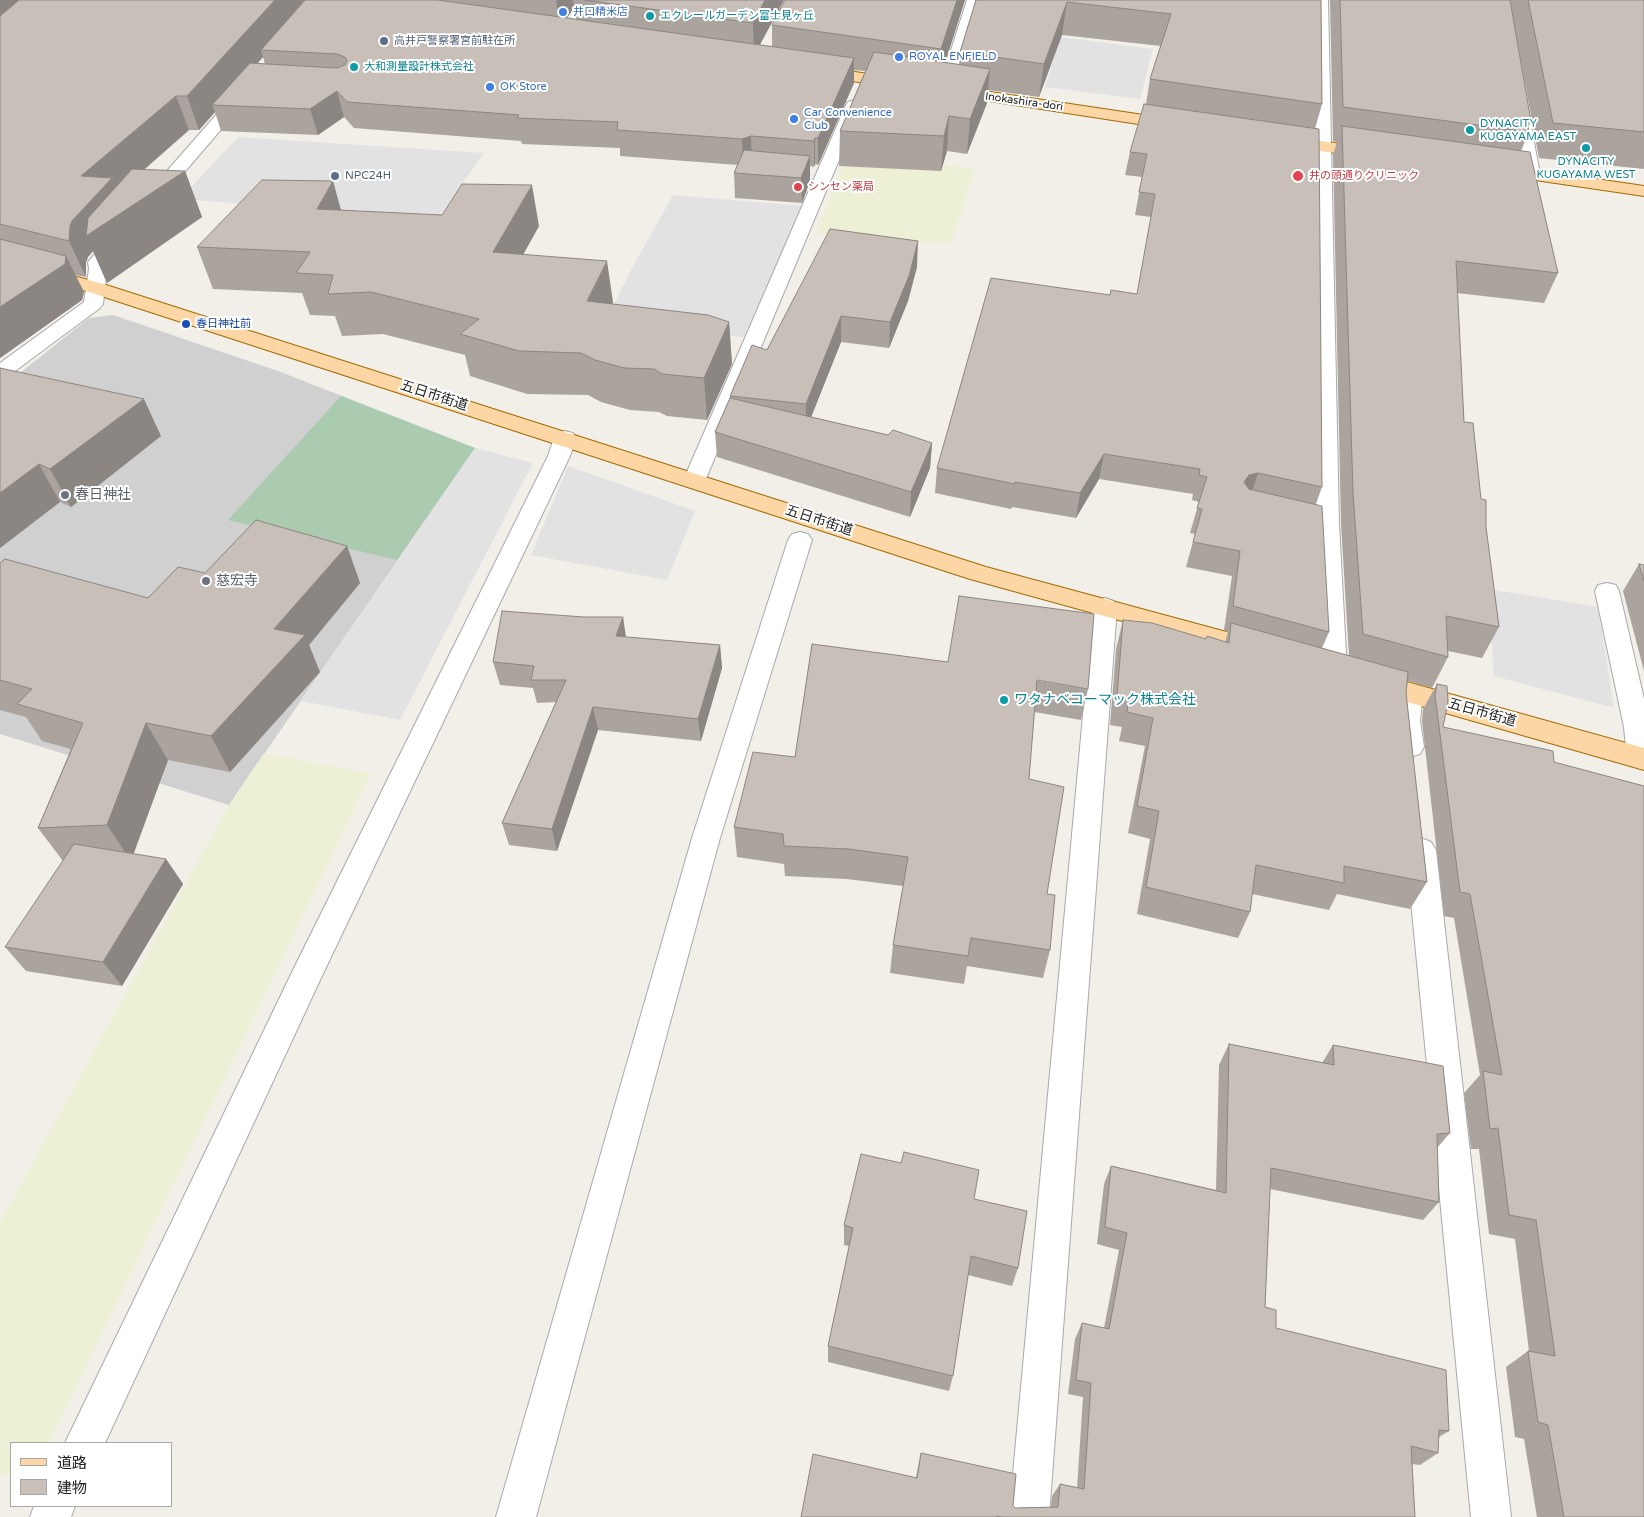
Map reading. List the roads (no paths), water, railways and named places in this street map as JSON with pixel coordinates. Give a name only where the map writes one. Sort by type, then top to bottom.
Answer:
[{"type":"main road","name":"Inokashira-dori","points":[[798,69],[1193,128]]},
{"type":"main road","points":[[1262,138],[1385,155]]},
{"type":"main road","points":[[1486,168],[1644,191]]},
{"type":"main road","name":"五日市街道","points":[[0,262],[96,288],[979,573],[1281,656]]},
{"type":"main road","name":"五日市街道","points":[[1309,664],[1642,759]]},
{"type":"street","points":[[946,91],[974,0]]},
{"type":"street","points":[[1321,0],[1322,146],[1317,522],[1336,672]]},
{"type":"street","points":[[694,481],[815,174],[866,78]]},
{"type":"street","points":[[0,373],[94,304],[97,262],[255,80]]},
{"type":"street","points":[[1516,89],[1531,174]]},
{"type":"street","points":[[85,1442],[306,976],[559,456],[565,438]]},
{"type":"street","points":[[516,1517],[706,838],[800,540]]},
{"type":"street","points":[[1607,591],[1637,727],[1642,759]]},
{"type":"street","points":[[1029,1517],[1105,607]]},
{"type":"street","points":[[1410,693],[1407,720],[1413,780]]},
{"type":"street","points":[[1417,819],[1491,1517]]},
{"type":"place","name":"井口精米店","points":[[563,12]]},
{"type":"place","name":"エクレールガーデン富士見ヶ丘","points":[[650,16]]},
{"type":"place","name":"高井戸警察署宮前駐在所","points":[[384,41]]},
{"type":"place","name":"ROYAL ENFIELD","points":[[899,57]]},
{"type":"place","name":"大和測量設計株式会社","points":[[354,67]]},
{"type":"place","name":"OK Store","points":[[490,87]]},
{"type":"place","name":"Car Convenience Club","points":[[794,119]]},
{"type":"place","name":"DYNACITY KUGAYAMA EAST","points":[[1470,130]]},
{"type":"place","name":"DYNACITY KUGAYAMA WEST","points":[[1586,148]]},
{"type":"place","name":"NPC24H","points":[[335,176]]},
{"type":"place","name":"井の頭通りクリニック","points":[[1298,176]]},
{"type":"place","name":"シンセン薬局","points":[[798,187]]},
{"type":"place","name":"春日神社前","points":[[186,324]]},
{"type":"place","name":"春日神社","points":[[65,495]]},
{"type":"place","name":"慈宏寺","points":[[206,581]]},
{"type":"place","name":"ワタナベコーマック株式会社","points":[[1004,700]]}]
